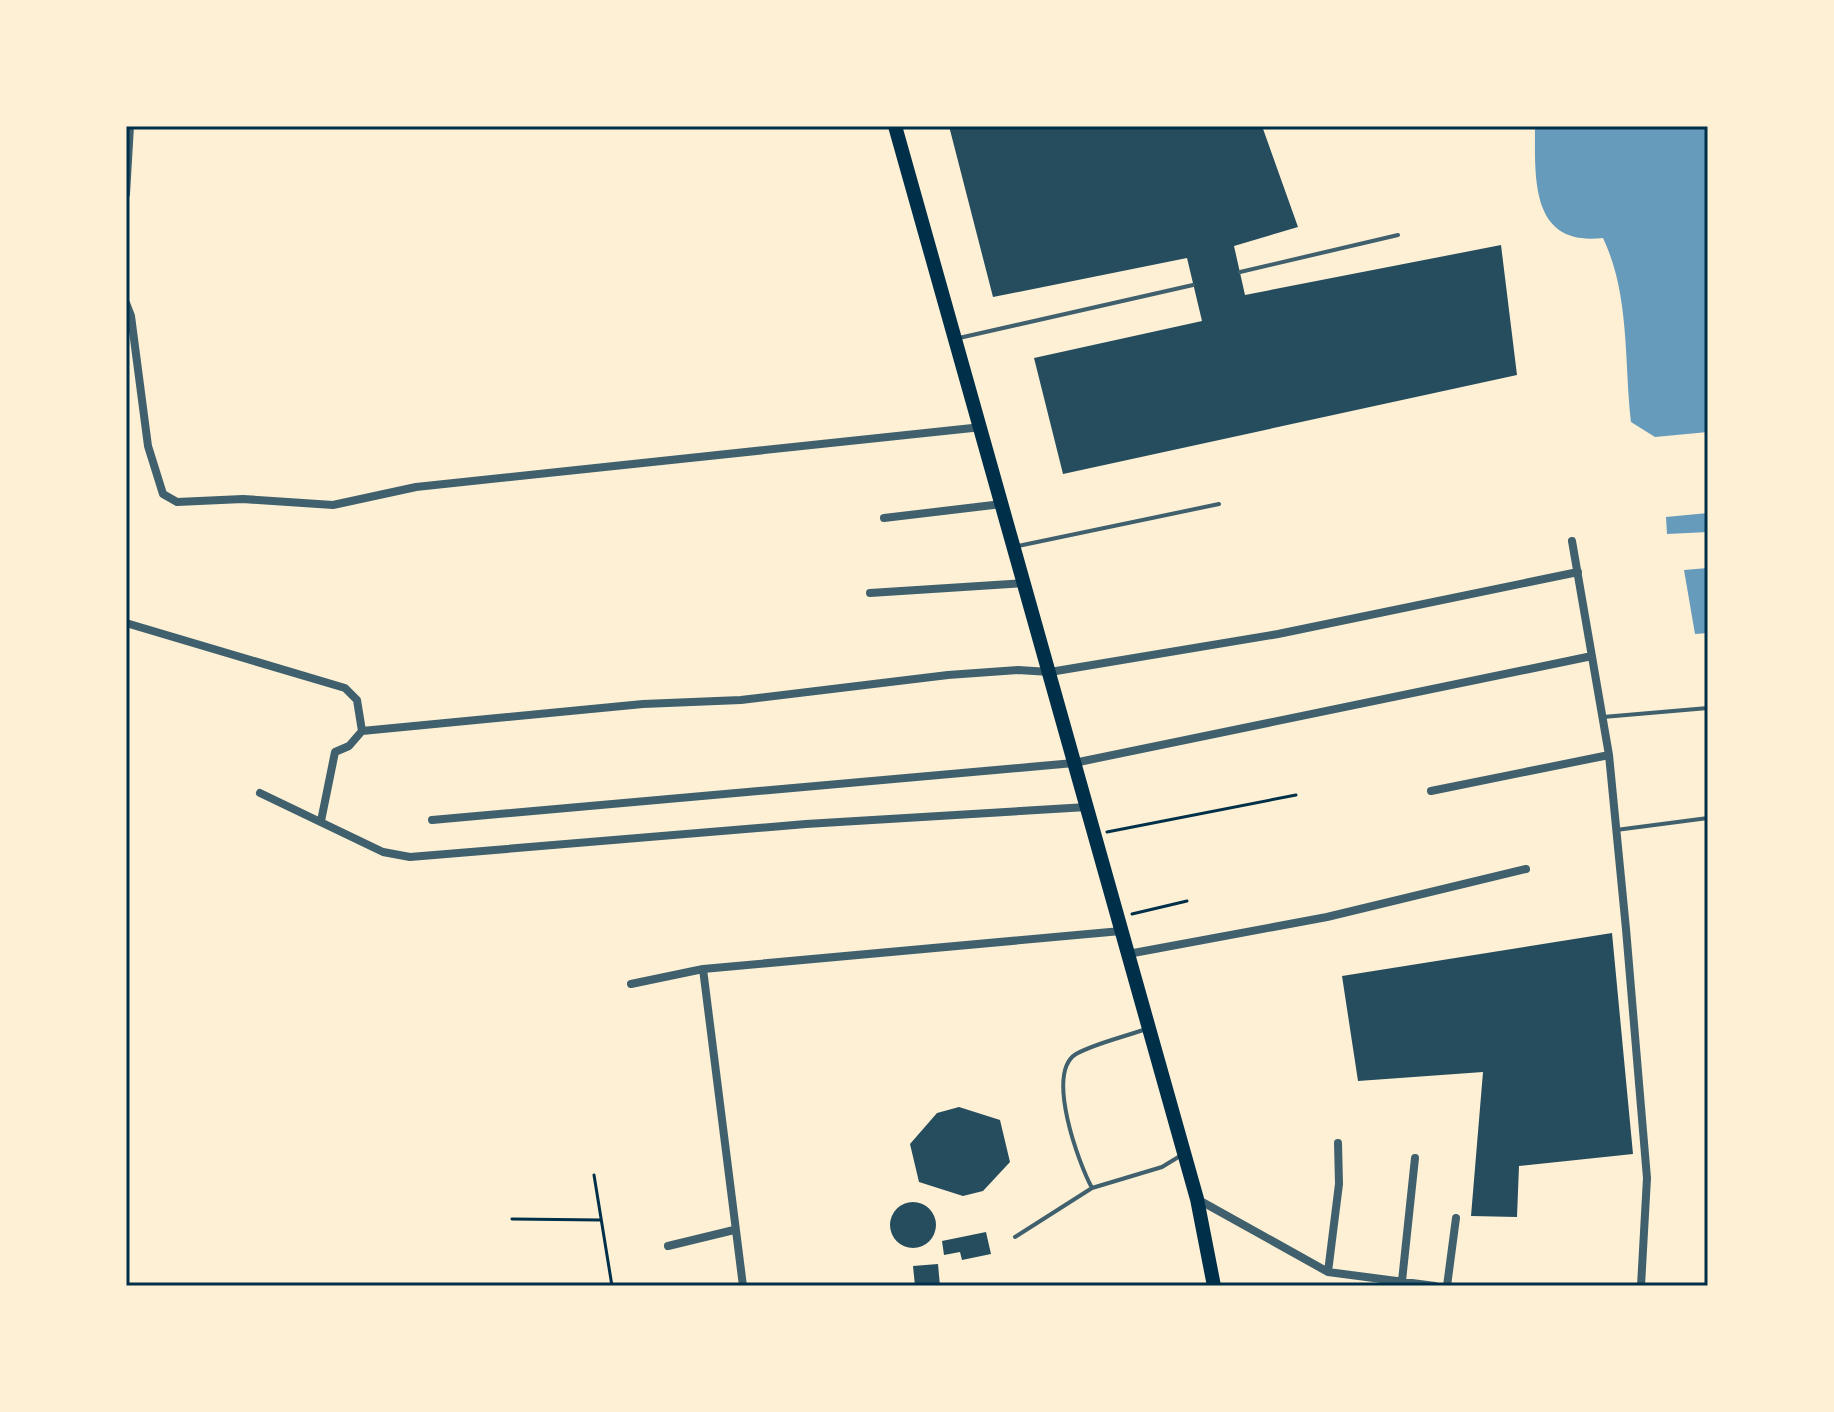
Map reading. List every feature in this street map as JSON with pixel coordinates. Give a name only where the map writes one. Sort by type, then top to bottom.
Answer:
[{"type":"main road","points":[[895,126],[982,427],[1182,1155],[1197,1199],[1214,1286]]},
{"type":"street","points":[[126,194],[130,126]]},
{"type":"street","points":[[126,303],[141,380],[148,446],[163,494],[177,502],[243,499],[333,505],[416,487],[982,427]]},
{"type":"street","points":[[884,518],[1003,504]]},
{"type":"street","points":[[1572,541],[1609,755],[1616,830],[1647,1178],[1641,1286]]},
{"type":"street","points":[[321,821],[335,752],[349,746],[362,731],[643,704],[741,700],[948,675],[1018,670],[1050,672],[1278,634],[1578,572]]},
{"type":"street","points":[[870,593],[1025,583]]},
{"type":"street","points":[[126,623],[345,688],[357,700],[362,731]]},
{"type":"street","points":[[432,820],[1074,763],[1592,656]]},
{"type":"street","points":[[1431,791],[1609,755]]},
{"type":"street","points":[[260,793],[383,852],[410,857],[806,824],[1087,807]]},
{"type":"street","points":[[1127,954],[1327,917],[1526,869]]},
{"type":"street","points":[[631,984],[703,969],[1119,924]]},
{"type":"street","points":[[703,969],[743,1286]]},
{"type":"street","points":[[1328,1272],[1339,1184],[1338,1143]]},
{"type":"street","points":[[1402,1281],[1415,1158]]},
{"type":"street","points":[[1197,1199],[1328,1272],[1435,1286]]},
{"type":"street","points":[[1447,1286],[1456,1218]]},
{"type":"street","points":[[668,1246],[734,1230]]},
{"type":"lane","points":[[1240,272],[1398,235]]},
{"type":"lane","points":[[956,338],[1193,285]]},
{"type":"lane","points":[[1015,547],[1219,504]]},
{"type":"lane","points":[[1603,717],[1708,708]]},
{"type":"lane","points":[[1616,830],[1708,818]]},
{"type":"lane","points":[[1092,1188],[1078,1163],[1062,1085],[1066,1067],[1074,1055],[1148,1028]]},
{"type":"lane","points":[[1015,1237],[1092,1188],[1162,1167],[1182,1155]]},
{"type":"path","points":[[1095,835],[1296,795]]},
{"type":"path","points":[[1119,924],[1187,901]]},
{"type":"path","points":[[594,1175],[612,1286]]},
{"type":"path","points":[[512,1219],[601,1220]]},
{"type":"water","points":[[1535,126],[1708,126],[1708,432],[1655,437],[1631,422],[1622,305],[1612,260],[1603,238],[1579,238],[1562,232],[1549,220],[1537,187]]},
{"type":"water","points":[[1708,513],[1708,532],[1667,534],[1666,517]]},
{"type":"water","points":[[1708,568],[1708,633],[1695,634],[1684,570]]},
{"type":"building","points":[[949,126],[1262,126],[1298,227],[1234,246],[1245,295],[1501,245],[1517,375],[1063,474],[1034,358],[1202,321],[1187,258],[993,297]]},
{"type":"building","points":[[1612,933],[1633,1154],[1519,1166],[1517,1217],[1471,1216],[1483,1072],[1358,1081],[1342,976]]},
{"type":"building","points":[[959,1107],[1000,1120],[1010,1162],[983,1191],[963,1196],[919,1182],[910,1144],[937,1113]]},
{"type":"building","points":[[913,1202],[930,1208],[936,1225],[930,1242],[913,1248],[896,1242],[890,1225],[896,1208]]},
{"type":"building","points":[[986,1232],[991,1254],[962,1260],[960,1252],[944,1255],[942,1241]]},
{"type":"building","points":[[938,1264],[940,1286],[915,1286],[913,1266]]}]
